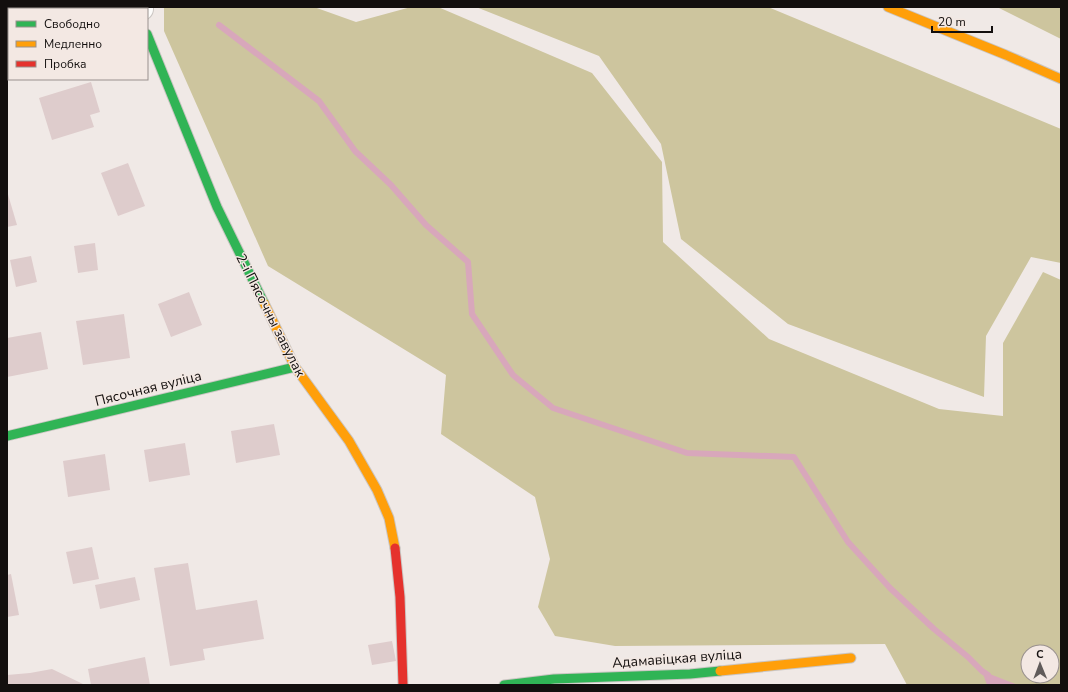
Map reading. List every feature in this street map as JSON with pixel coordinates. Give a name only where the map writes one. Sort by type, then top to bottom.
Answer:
[{"type":"street","points":[[888,7],[1061,79]]},
{"type":"street","name":"2-і Пясочны завулак","points":[[148,38],[217,207],[295,367],[349,441],[377,490],[389,518],[395,546],[400,597],[403,685]]},
{"type":"street","name":"Пясочная вуліца","points":[[7,436],[295,367]]},
{"type":"street","name":"Адамавіцкая вуліца","points":[[504,685],[690,674],[851,658]]},
{"type":"shaded area","points":[[164,7],[314,7],[356,22],[411,7],[438,7],[592,73],[662,162],[663,242],[769,339],[939,409],[1003,416],[1003,343],[1043,272],[1061,280],[1061,685],[907,685],[885,644],[615,646],[555,636],[538,607],[550,559],[535,497],[441,434],[446,375],[268,266],[164,31]]},
{"type":"shaded area","points":[[476,7],[768,7],[1061,129],[1061,263],[1031,257],[986,336],[984,397],[788,324],[681,239],[661,144],[599,56]]},
{"type":"shaded area","points":[[997,7],[1061,7],[1061,39]]},
{"type":"shaded area","points":[[982,671],[1018,685],[987,685]]},
{"type":"building","points":[[71,7],[72,8],[36,8]]},
{"type":"building","points":[[91,82],[100,112],[90,115],[94,127],[52,140],[39,98]]},
{"type":"building","points":[[128,163],[145,206],[118,216],[101,173]]},
{"type":"building","points":[[7,191],[17,225],[7,227]]},
{"type":"building","points":[[95,243],[98,270],[78,273],[74,246]]},
{"type":"building","points":[[31,256],[37,282],[16,287],[10,260]]},
{"type":"building","points":[[189,292],[202,325],[171,337],[158,304]]},
{"type":"building","points":[[124,314],[130,358],[83,365],[76,321]]},
{"type":"building","points":[[41,332],[48,369],[7,377],[7,338]]},
{"type":"building","points":[[274,424],[280,455],[236,463],[231,431]]},
{"type":"building","points":[[185,443],[190,475],[149,482],[144,450]]},
{"type":"building","points":[[105,454],[110,490],[68,497],[63,461]]},
{"type":"building","points":[[92,547],[99,579],[73,584],[66,552]]},
{"type":"building","points":[[188,563],[196,610],[257,600],[264,639],[203,649],[205,660],[170,666],[154,568]]},
{"type":"building","points":[[11,574],[19,615],[7,617],[7,575]]},
{"type":"building","points":[[135,577],[140,600],[100,609],[95,585]]},
{"type":"building","points":[[392,641],[396,661],[372,665],[368,645]]},
{"type":"building","points":[[145,657],[150,685],[91,685],[88,669]]},
{"type":"building","points":[[52,669],[83,685],[7,685],[7,675]]},
{"type":"waterway","points":[[219,25],[319,101],[355,151],[391,185],[426,225],[468,262],[472,314],[513,375],[553,408],[687,453],[794,457],[848,542],[890,588],[934,629],[988,675]]},
{"type":"traffic: fast","points":[[148,36],[217,207],[264,303]]},
{"type":"traffic: fast","points":[[7,436],[295,367]]},
{"type":"traffic: fast","points":[[504,685],[554,679],[690,674],[720,671]]},
{"type":"traffic: slow","points":[[888,7],[1061,79]]},
{"type":"traffic: slow","points":[[264,303],[295,367],[349,441],[377,490],[389,518],[395,548]]},
{"type":"traffic: slow","points":[[720,671],[851,658]]},
{"type":"traffic: jam","points":[[395,548],[400,597],[403,685]]}]
